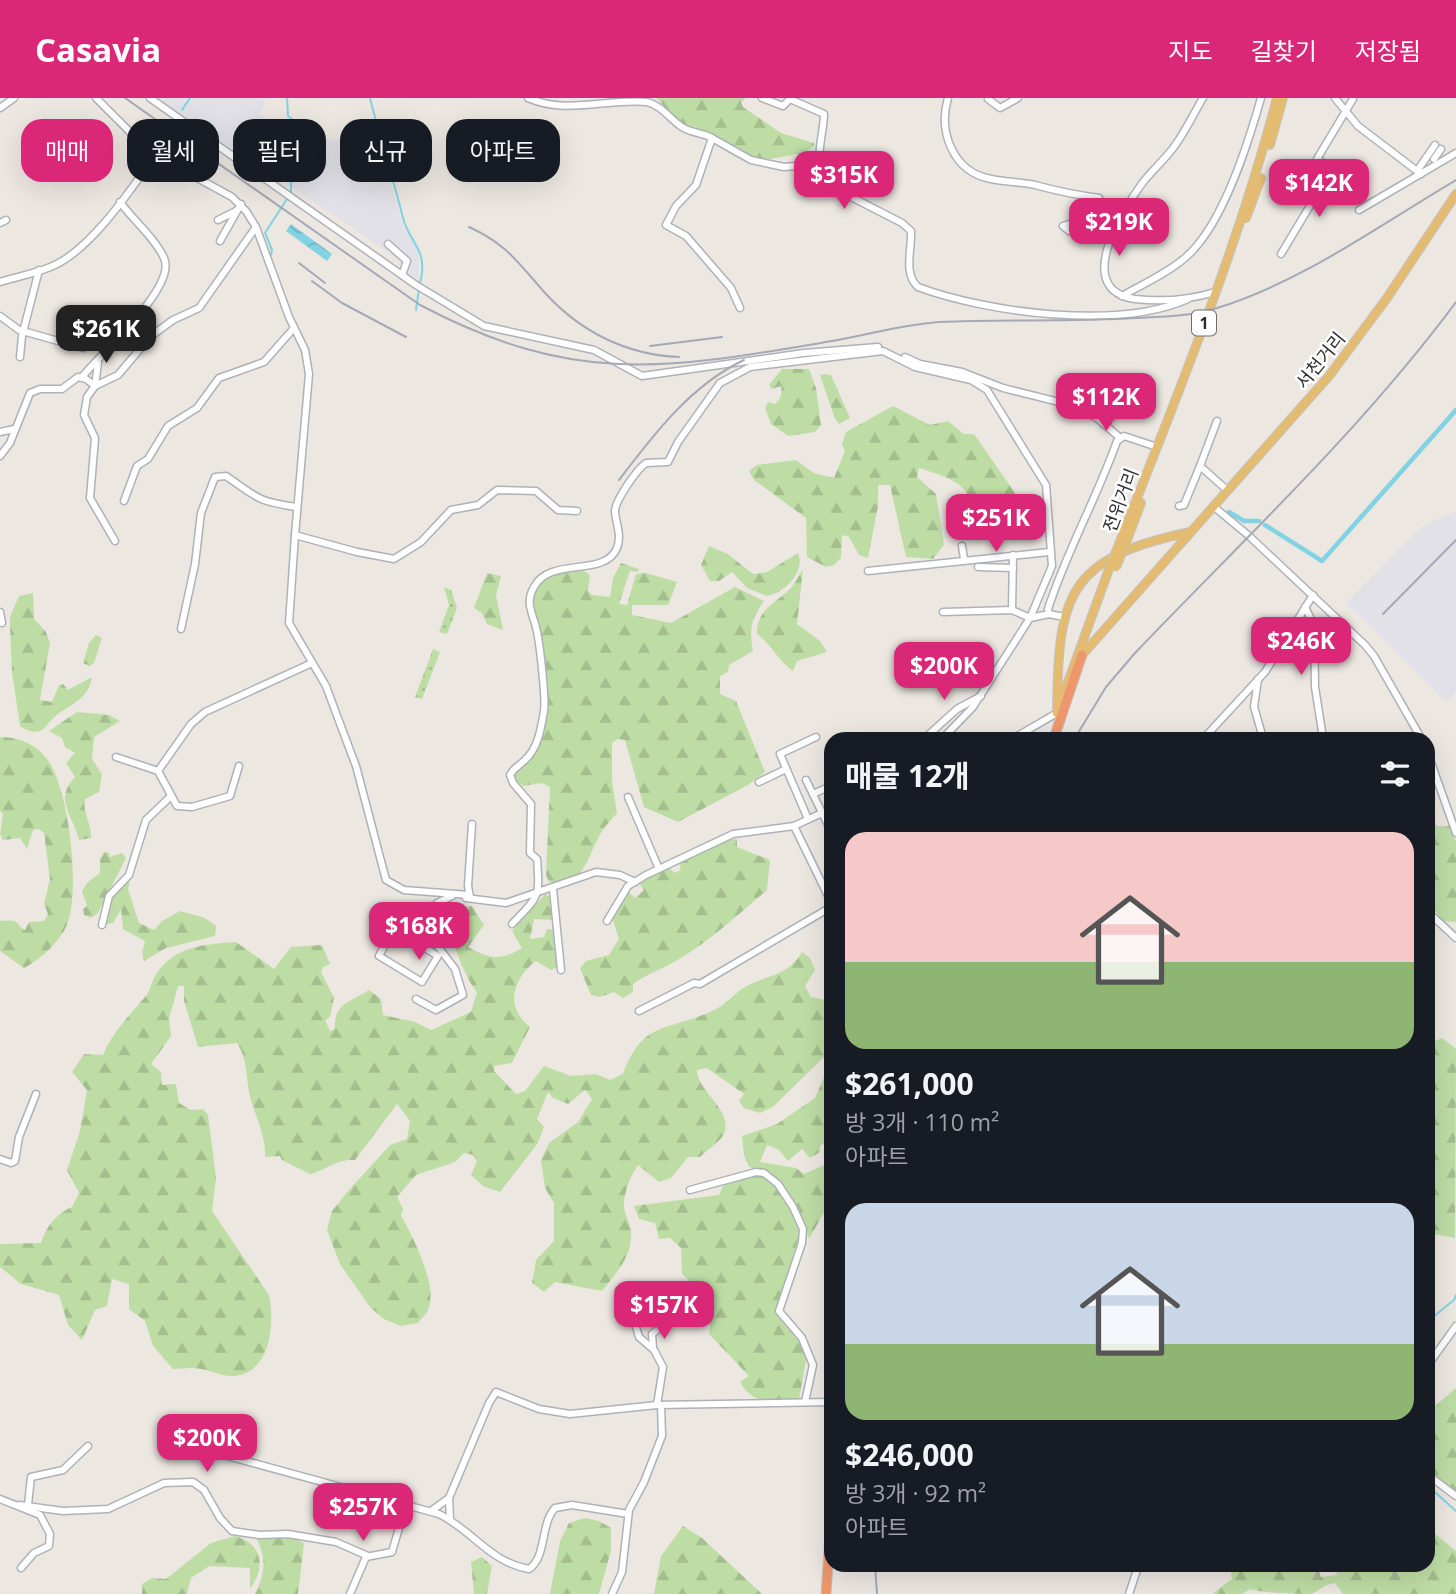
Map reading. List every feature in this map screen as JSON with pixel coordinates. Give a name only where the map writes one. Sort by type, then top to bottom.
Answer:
[{"type":"highway","name":"1","points":[[1053,732],[1082,654]]},
{"type":"highway","name":"1","points":[[1052,732],[1057,713]]},
{"type":"highway","points":[[827,1594],[828,1572]]},
{"type":"highway","points":[[827,1594],[829,1572]]},
{"type":"main road","name":"전위거리","points":[[1122,544],[1215,292],[1256,174],[1277,98]]},
{"type":"main road","name":"전위거리","points":[[1057,713],[1252,203],[1283,98]]},
{"type":"main road","name":"서천거리","points":[[1082,654],[1329,376],[1364,331],[1456,194]]},
{"type":"main road","points":[[1057,713],[1058,663],[1064,617],[1073,593],[1096,566],[1128,549],[1190,532]]},
{"type":"main road","name":"전위거리","points":[[1082,654],[1112,568]]},
{"type":"street","points":[[0,108],[14,98]]},
{"type":"street","points":[[96,98],[127,128]]},
{"type":"street","points":[[150,98],[419,287],[484,326],[594,350],[620,362],[635,375],[870,346],[886,348],[920,364],[962,372],[989,387],[1046,485],[1052,566],[1030,618],[981,696],[948,732]]},
{"type":"street","points":[[159,104],[166,98]]},
{"type":"street","points":[[528,98],[555,105],[609,101],[648,102],[657,106]]},
{"type":"street","points":[[651,98],[684,129],[712,138],[751,160],[784,167],[818,164]]},
{"type":"street","points":[[762,98],[778,106],[791,99],[824,114],[818,140],[818,164],[830,187],[908,227],[911,235],[911,277],[915,285],[929,291],[1032,314],[1153,309],[1215,292]]},
{"type":"street","points":[[948,98],[944,120],[946,135],[953,152],[968,167],[989,179],[1036,186],[1069,196],[1097,197],[1100,204],[1084,220],[1062,227],[1094,235]]},
{"type":"street","points":[[988,99],[1000,108],[1018,98]]},
{"type":"street","points":[[1188,299],[1150,300],[1122,296],[1108,283],[1104,271],[1116,228],[1140,186],[1176,145],[1203,98]]},
{"type":"street","points":[[1122,296],[1180,262],[1202,240],[1240,165],[1261,98]]},
{"type":"street","points":[[1335,98],[1358,126],[1419,172]]},
{"type":"street","points":[[1353,99],[1316,157],[1364,188]]},
{"type":"street","points":[[712,138],[696,185],[676,206],[666,225],[686,236],[730,288],[740,308]]},
{"type":"street","points":[[1419,172],[1435,153]]},
{"type":"street","points":[[1359,210],[1419,172],[1435,153],[1456,153]]},
{"type":"street","points":[[1281,254],[1332,169]]},
{"type":"street","points":[[0,282],[58,264],[70,255],[120,202],[135,182]]},
{"type":"street","points":[[196,182],[238,208],[256,227],[305,350],[309,374],[296,507],[289,623],[326,686],[356,766],[386,880],[404,890],[506,904],[596,872],[620,875],[635,882]]},
{"type":"street","points":[[0,456],[10,443],[30,393],[40,389],[62,389],[82,377],[98,362],[155,293],[165,268],[162,255],[120,202]]},
{"type":"street","points":[[218,220],[238,208]]},
{"type":"street","points":[[220,241],[231,227],[238,208]]},
{"type":"street","points":[[94,386],[118,374],[151,336],[173,320],[199,308],[256,227]]},
{"type":"street","points":[[388,244],[407,261],[402,275]]},
{"type":"street","points":[[20,357],[23,331],[38,270]]},
{"type":"street","points":[[0,316],[6,323],[23,331],[83,348]]},
{"type":"street","points":[[124,501],[137,466],[148,459],[168,426],[197,408],[219,378],[264,362],[294,328]]},
{"type":"street","points":[[512,924],[535,900],[539,891],[537,859],[530,853],[531,804],[513,783],[510,775],[531,754],[538,741],[544,708],[538,635],[528,605],[538,580],[557,570],[595,565],[611,556],[618,542],[615,508],[635,475],[646,463],[668,462],[678,442],[720,383],[739,371],[788,361],[883,351],[915,367],[1087,412],[1119,437],[1157,447]]},
{"type":"street","points":[[98,362],[94,386],[84,409],[95,438],[88,489],[97,514],[115,541]]},
{"type":"street","points":[[82,377],[94,386]]},
{"type":"street","points":[[1179,506],[1184,505],[1217,421]]},
{"type":"street","points":[[1,431],[14,429]]},
{"type":"street","points":[[1049,614],[1055,590],[1085,513],[1098,494],[1119,437]]},
{"type":"street","points":[[1200,466],[1227,490]]},
{"type":"street","points":[[181,629],[195,564],[201,513],[215,477],[226,476],[253,498],[296,507]]},
{"type":"street","points":[[295,535],[394,559],[421,542],[451,510],[478,505],[497,490],[536,491],[558,510],[577,511]]},
{"type":"street","points":[[1213,506],[1313,595],[1374,656],[1418,732]]},
{"type":"street","points":[[962,546],[964,559]]},
{"type":"street","points":[[868,571],[1049,552]]},
{"type":"street","points":[[1012,610],[1013,555]]},
{"type":"street","points":[[978,567],[1013,568]]},
{"type":"street","points":[[1209,732],[1277,655],[1313,595]]},
{"type":"street","points":[[1305,607],[1314,625],[1315,687],[1322,732]]},
{"type":"street","points":[[943,612],[1012,610],[1030,618],[1049,614],[1064,617]]},
{"type":"street","points":[[0,611],[2,623]]},
{"type":"street","points":[[158,771],[191,724],[205,712],[312,663]]},
{"type":"street","points":[[1258,677],[1254,707],[1261,732]]},
{"type":"street","points":[[932,732],[957,709],[981,696]]},
{"type":"street","points":[[1024,732],[1057,713]]},
{"type":"street","points":[[808,820],[780,754],[816,737]]},
{"type":"street","points":[[116,757],[158,771],[170,797],[181,808],[230,796],[239,766]]},
{"type":"street","points":[[759,782],[786,769]]},
{"type":"street","points":[[806,780],[824,817]]},
{"type":"street","points":[[1435,780],[1456,833]]},
{"type":"street","points":[[813,794],[824,789]]},
{"type":"street","points":[[102,925],[109,896],[129,875],[146,820],[170,797]]},
{"type":"street","points":[[628,797],[659,869]]},
{"type":"street","points":[[607,921],[624,892],[635,882],[659,869],[733,834],[794,826],[822,813]]},
{"type":"street","points":[[470,897],[472,824]]},
{"type":"street","points":[[794,826],[824,889]]},
{"type":"street","points":[[554,888],[561,970]]},
{"type":"street","points":[[420,945],[434,909],[441,899],[451,896],[470,897]]},
{"type":"street","points":[[639,1011],[694,983],[699,984],[824,908]]},
{"type":"street","points":[[373,917],[420,945],[438,956],[422,982],[379,957],[393,929]]},
{"type":"street","points":[[1435,918],[1456,938]]},
{"type":"street","points":[[1445,927],[1456,925]]},
{"type":"street","points":[[415,999],[440,1009],[464,993],[455,969],[427,932]]},
{"type":"street","points":[[0,1159],[11,1163],[15,1161],[19,1137],[36,1094]]},
{"type":"street","points":[[690,1190],[747,1173],[764,1173],[778,1184],[793,1207],[803,1228],[802,1243],[779,1311],[802,1338],[813,1365],[805,1402]]},
{"type":"street","points":[[619,1290],[631,1310],[639,1337],[654,1350]]},
{"type":"street","points":[[612,1594],[622,1572],[629,1532],[628,1514],[662,1436],[659,1405],[664,1374],[654,1350],[652,1335],[675,1317]]},
{"type":"street","points":[[1435,1355],[1456,1326]]},
{"type":"street","points":[[450,1520],[449,1498],[496,1392],[538,1409],[570,1414],[659,1405],[824,1402]]},
{"type":"street","points":[[28,1505],[29,1484],[33,1476],[63,1471],[88,1446]]},
{"type":"street","points":[[224,1455],[430,1511],[450,1520],[499,1560],[529,1569],[538,1559],[542,1537],[555,1508],[572,1505],[628,1514]]},
{"type":"street","points":[[1435,1480],[1456,1496]]},
{"type":"street","points":[[19,1505],[62,1511],[108,1509],[164,1483],[193,1482],[204,1490],[220,1518],[232,1531],[260,1535],[288,1534],[336,1542],[368,1556],[391,1552],[406,1504]]},
{"type":"street","points":[[430,1511],[449,1498]]},
{"type":"street","points":[[0,1499],[40,1516],[51,1539],[49,1546],[34,1553],[21,1568]]},
{"type":"street","points":[[350,1594],[358,1572],[368,1556]]},
{"type":"street","points":[[1129,1594],[1136,1572]]},
{"type":"shaded area","points":[[164,98],[262,98],[265,103],[259,114],[268,119],[233,119],[233,153],[219,143],[219,119],[186,119],[161,101]]},
{"type":"shaded area","points":[[326,139],[340,141],[340,182],[391,182],[403,227],[418,250],[419,276],[415,278],[403,269],[399,260],[285,182],[326,182]]},
{"type":"shaded area","points":[[1456,511],[1456,691],[1446,702],[1346,603],[1421,527]]},
{"type":"green space","points":[[656,98],[746,98],[741,102],[743,107],[781,133],[814,143],[814,146],[804,153],[764,160],[749,157],[713,134],[683,125]]},
{"type":"green space","points":[[782,369],[809,369],[816,388],[821,425],[815,432],[788,436],[771,424],[765,408],[768,402],[775,404],[779,400],[781,386],[772,389],[769,385]]},
{"type":"green space","points":[[820,375],[831,375],[850,418],[839,424]]},
{"type":"green space","points":[[893,406],[930,425],[948,421],[964,434],[974,434],[1015,493],[1011,499],[1012,518],[1017,527],[995,540],[980,535],[974,507],[964,489],[947,478],[919,468],[917,477],[936,494],[944,545],[933,559],[906,557],[890,485],[878,485],[878,506],[868,558],[859,555],[849,537],[842,535],[841,558],[834,565],[826,567],[807,557],[806,518],[754,480],[749,471],[757,465],[796,460],[814,473],[834,478],[845,451],[842,444],[846,432]]},
{"type":"green space","points":[[709,546],[728,554],[753,574],[767,572],[798,553],[799,567],[787,586],[767,596],[747,588],[732,572],[719,581],[710,581],[701,565]]},
{"type":"green space","points":[[621,563],[639,569],[638,572],[630,571],[619,604],[627,605],[636,574],[646,573],[677,582],[668,605],[632,605],[632,615],[671,623],[735,587],[764,601],[752,624],[753,651],[729,665],[728,672],[720,676],[720,694],[736,701],[765,772],[748,785],[678,822],[644,807],[625,740],[618,739],[612,743],[612,781],[617,813],[602,832],[577,877],[560,883],[549,882],[546,875],[550,787],[542,783],[523,786],[512,777],[530,759],[547,707],[531,607],[533,597],[548,578],[562,572],[581,569],[590,575],[588,591],[592,595],[610,597],[613,578]]},
{"type":"green space","points":[[401,568],[451,590],[457,608],[447,634],[439,632],[449,605],[444,587]]},
{"type":"green space","points":[[803,569],[797,624],[820,641],[827,652],[797,661],[793,671],[757,634],[763,613],[790,589]]},
{"type":"green space","points":[[487,573],[501,576],[496,595],[503,630],[487,624],[482,613],[474,608]]},
{"type":"green space","points":[[33,593],[34,619],[46,632],[50,643],[40,700],[52,702],[59,685],[63,684],[68,690],[92,677],[79,700],[58,714],[43,729],[34,732],[20,726],[12,673],[10,625],[10,617],[19,596]]},
{"type":"green space","points":[[96,635],[102,638],[94,663],[90,666],[83,663],[89,643]]},
{"type":"green space","points":[[433,649],[440,652],[422,699],[415,697]]},
{"type":"green space","points":[[77,712],[109,715],[120,721],[94,737],[92,759],[102,774],[99,792],[85,799],[91,838],[79,840],[65,801],[69,785],[75,777],[66,763],[75,753],[65,747],[62,738],[49,731]]},
{"type":"green space","points":[[0,737],[26,742],[38,749],[47,759],[61,792],[70,838],[73,886],[68,922],[61,936],[50,948],[24,968],[0,951],[0,921],[14,921],[25,930],[29,922],[44,921],[48,914],[44,904],[50,879],[44,833],[39,829],[33,830],[27,849],[20,838],[3,840],[0,834],[3,814],[0,811]]},
{"type":"green space","points":[[1435,823],[1437,826],[1449,826],[1456,841],[1456,922],[1443,921],[1435,910]]},
{"type":"green space","points":[[737,839],[737,847],[770,860],[767,890],[692,951],[633,984],[633,992],[623,998],[614,992],[600,997],[591,995],[580,968],[586,961],[609,955],[619,939],[612,917],[628,891],[635,898],[644,890],[639,883],[670,868],[674,873],[681,870],[679,863],[722,841]]},
{"type":"green space","points":[[104,852],[109,853],[110,857],[122,853],[126,858],[98,913],[91,918],[84,915],[83,909],[87,906],[82,891],[87,883],[100,873],[100,859]]},
{"type":"green space","points":[[130,882],[128,889],[139,923],[154,930],[162,921],[180,911],[205,918],[216,926],[215,936],[166,948],[144,961],[142,952],[145,941],[123,929],[121,909],[113,923],[107,924],[107,911],[114,893]]},
{"type":"green space","points":[[545,894],[552,898],[554,920],[534,919],[530,939],[544,937],[547,929],[555,930],[558,967],[551,970],[536,961],[522,976],[517,984],[514,1002],[522,1019],[530,1027],[512,1063],[494,1066],[494,1071],[516,1094],[525,1091],[544,1066],[571,1076],[596,1074],[610,1080],[623,1074],[639,1044],[649,1035],[719,1007],[744,988],[785,970],[802,952],[810,958],[815,970],[805,986],[811,997],[824,1000],[824,1057],[773,1107],[760,1113],[744,1108],[739,1101],[744,1094],[707,1068],[697,1070],[703,1086],[724,1117],[724,1134],[700,1157],[688,1157],[671,1178],[659,1182],[638,1165],[628,1185],[624,1202],[631,1230],[630,1247],[621,1267],[602,1291],[555,1282],[544,1292],[532,1283],[536,1260],[554,1241],[554,1203],[545,1188],[541,1160],[549,1143],[578,1122],[592,1099],[585,1090],[568,1104],[553,1098],[548,1092],[537,1119],[544,1127],[538,1143],[500,1192],[483,1186],[471,1175],[477,1161],[473,1155],[464,1153],[455,1162],[416,1175],[397,1197],[403,1209],[401,1215],[417,1248],[430,1288],[428,1310],[418,1323],[400,1326],[384,1319],[370,1307],[340,1264],[327,1230],[332,1211],[349,1190],[390,1145],[407,1139],[410,1121],[397,1104],[355,1160],[342,1161],[310,1174],[282,1160],[280,1156],[265,1157],[264,1140],[249,1092],[240,1048],[237,1043],[198,1047],[184,1001],[184,986],[178,986],[169,1019],[171,1036],[151,1064],[161,1072],[162,1085],[176,1084],[179,1103],[191,1110],[203,1109],[208,1115],[216,1178],[212,1211],[269,1295],[270,1332],[263,1357],[246,1373],[233,1376],[198,1368],[173,1369],[153,1346],[145,1321],[129,1309],[129,1284],[112,1279],[107,1306],[95,1310],[82,1340],[68,1325],[59,1295],[21,1284],[0,1267],[0,1244],[41,1243],[52,1222],[72,1207],[79,1193],[67,1170],[80,1131],[87,1090],[72,1072],[84,1054],[103,1055],[116,1032],[147,994],[157,973],[173,957],[192,948],[236,942],[274,969],[291,947],[322,945],[330,964],[323,967],[321,972],[334,998],[330,1017],[325,1020],[330,1031],[335,1029],[340,1009],[369,990],[381,999],[383,1015],[415,1022],[431,1030],[471,1012],[477,992],[458,956],[449,916],[458,907],[472,906],[484,925],[468,947],[489,956],[501,957],[522,948],[512,931]]},
{"type":"green space","points":[[1442,1038],[1456,1049],[1455,1238],[1435,1234],[1435,1041]]},
{"type":"green space","points":[[824,1077],[824,1143],[820,1146],[820,1152],[810,1158],[802,1149],[788,1161],[779,1150],[767,1145],[760,1162],[796,1168],[804,1174],[824,1165],[824,1212],[809,1239],[801,1216],[781,1185],[761,1171],[749,1167],[744,1155],[742,1136],[777,1124],[815,1098]]},
{"type":"green space","points":[[754,1175],[763,1177],[778,1188],[789,1205],[800,1232],[777,1313],[803,1347],[806,1360],[799,1400],[765,1401],[746,1390],[740,1382],[749,1376],[709,1334],[710,1325],[694,1316],[690,1282],[682,1273],[681,1248],[670,1238],[659,1239],[655,1223],[639,1219],[634,1206],[719,1195],[723,1186]]},
{"type":"green space","points":[[1456,1388],[1456,1492],[1435,1476],[1435,1406]]},
{"type":"green space","points":[[585,1518],[599,1521],[611,1528],[611,1551],[599,1594],[550,1594],[560,1541],[569,1523]]},
{"type":"green space","points":[[683,1526],[702,1538],[762,1594],[654,1594],[661,1556]]},
{"type":"green space","points":[[1435,1534],[1456,1551],[1456,1594],[1343,1594],[1335,1583],[1311,1594],[1250,1589],[1242,1594],[1212,1594],[1232,1579],[1231,1572],[1319,1572],[1321,1577],[1337,1575],[1336,1572],[1435,1572]]},
{"type":"green space","points":[[235,1536],[251,1545],[259,1557],[258,1573],[250,1589],[250,1568],[209,1566],[191,1578],[187,1594],[142,1594],[142,1584],[152,1578],[166,1579],[211,1543]]},
{"type":"green space","points":[[290,1536],[304,1543],[298,1594],[255,1594],[263,1566],[262,1552],[256,1538]]},
{"type":"green space","points":[[482,1557],[492,1566],[487,1594],[474,1594],[471,1562]]},
{"type":"water","points":[[291,224],[332,254],[327,261],[286,231]]},
{"type":"waterway","points":[[182,110],[190,98]]},
{"type":"waterway","points":[[287,98],[288,116],[317,138],[291,183],[291,192]]},
{"type":"waterway","points":[[370,98],[403,218],[420,254],[420,283]]},
{"type":"waterway","points":[[271,255],[272,250],[265,233],[287,199]]},
{"type":"waterway","points":[[416,310],[419,289]]},
{"type":"waterway","points":[[1265,525],[1322,561],[1456,410]]},
{"type":"waterway","points":[[1229,512],[1244,521],[1259,521]]},
{"type":"waterway","points":[[1435,1315],[1454,1300],[1456,1295]]},
{"type":"waterway","points":[[1435,1492],[1456,1511]]},
{"type":"railway","points":[[125,98],[420,305],[476,331],[527,349],[575,360],[623,364],[670,364],[720,359],[926,323],[1111,319],[1177,316],[1207,311],[1249,297],[1310,268],[1456,180]]},
{"type":"railway","points":[[469,227],[503,248],[560,308],[590,330],[641,352],[679,357]]},
{"type":"railway","points":[[299,263],[325,283]]},
{"type":"railway","points":[[312,281],[342,303],[406,337]]},
{"type":"railway","points":[[1079,732],[1106,687],[1135,653],[1341,439],[1381,395],[1456,302]]},
{"type":"railway","points":[[650,346],[722,337]]},
{"type":"railway","points":[[619,480],[660,428],[690,397],[725,370],[744,360]]},
{"type":"railway","points":[[1383,614],[1456,540]]},
{"type":"railway","points":[[876,1572],[877,1594]]}]
